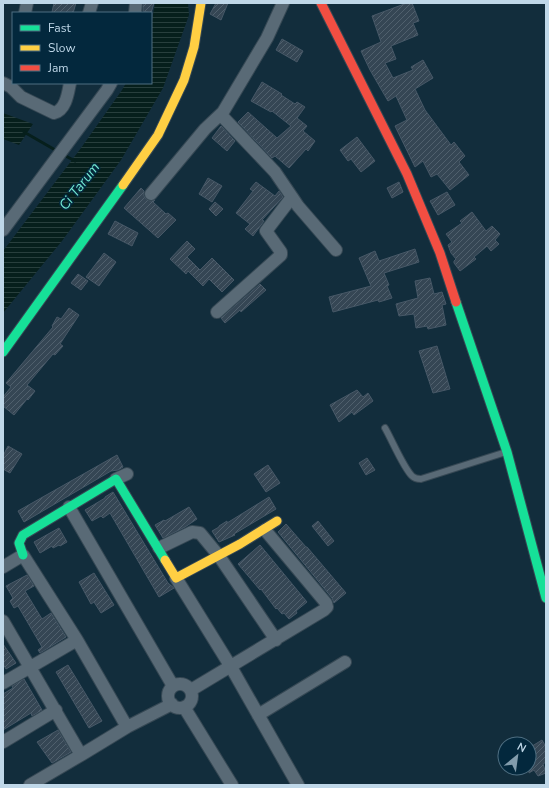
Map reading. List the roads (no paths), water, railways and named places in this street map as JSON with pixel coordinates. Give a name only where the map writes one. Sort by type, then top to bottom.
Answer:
[{"type":"street","points":[[3,352],[158,135],[184,80],[194,47],[201,3]]},
{"type":"street","points":[[151,194],[205,129],[221,115],[227,107],[267,38],[283,3]]},
{"type":"street","points":[[321,3],[407,174],[440,253],[506,452],[546,598]]},
{"type":"street","points":[[9,82],[21,97],[54,113],[61,109],[65,103],[70,84]]},
{"type":"street","points":[[3,230],[108,90],[111,84]]},
{"type":"street","points":[[221,115],[275,172],[298,206],[336,250]]},
{"type":"street","points":[[217,312],[281,255],[281,252],[266,231],[292,197]]},
{"type":"street","points":[[127,727],[77,640],[23,554],[19,543],[23,534],[122,477],[176,578],[231,667],[298,785]]},
{"type":"street","points":[[69,507],[173,686]]},
{"type":"street","points":[[176,578],[219,556],[265,530],[277,521]]},
{"type":"street","points":[[191,690],[276,640],[327,607],[326,603],[265,530]]},
{"type":"street","points":[[159,548],[192,532],[200,532],[219,556],[276,640]]},
{"type":"street","points":[[3,567],[23,554]]},
{"type":"street","points":[[4,624],[31,667],[81,755]]},
{"type":"street","points":[[3,684],[77,640]]},
{"type":"street","points":[[258,715],[346,662]]},
{"type":"street","points":[[177,684],[185,685],[191,690],[192,698],[188,705],[184,707],[176,707],[172,704],[168,697],[173,686],[177,684]]},
{"type":"street","points":[[30,785],[127,727],[172,704]]},
{"type":"street","points":[[184,707],[232,785]]},
{"type":"street","points":[[3,742],[56,710]]},
{"type":"lane","points":[[385,428],[401,459],[416,479],[421,479],[506,452]]},
{"type":"water","name":"Ci Tarum","points":[[155,3],[188,3],[189,15],[163,88],[121,160],[62,241],[3,313],[3,251],[81,148],[125,84],[152,84],[152,20]]},
{"type":"water","points":[[3,113],[33,124],[19,145],[3,139]]},
{"type":"waterway","points":[[24,132],[57,151]]},
{"type":"waterway","points":[[62,154],[75,161]]}]
